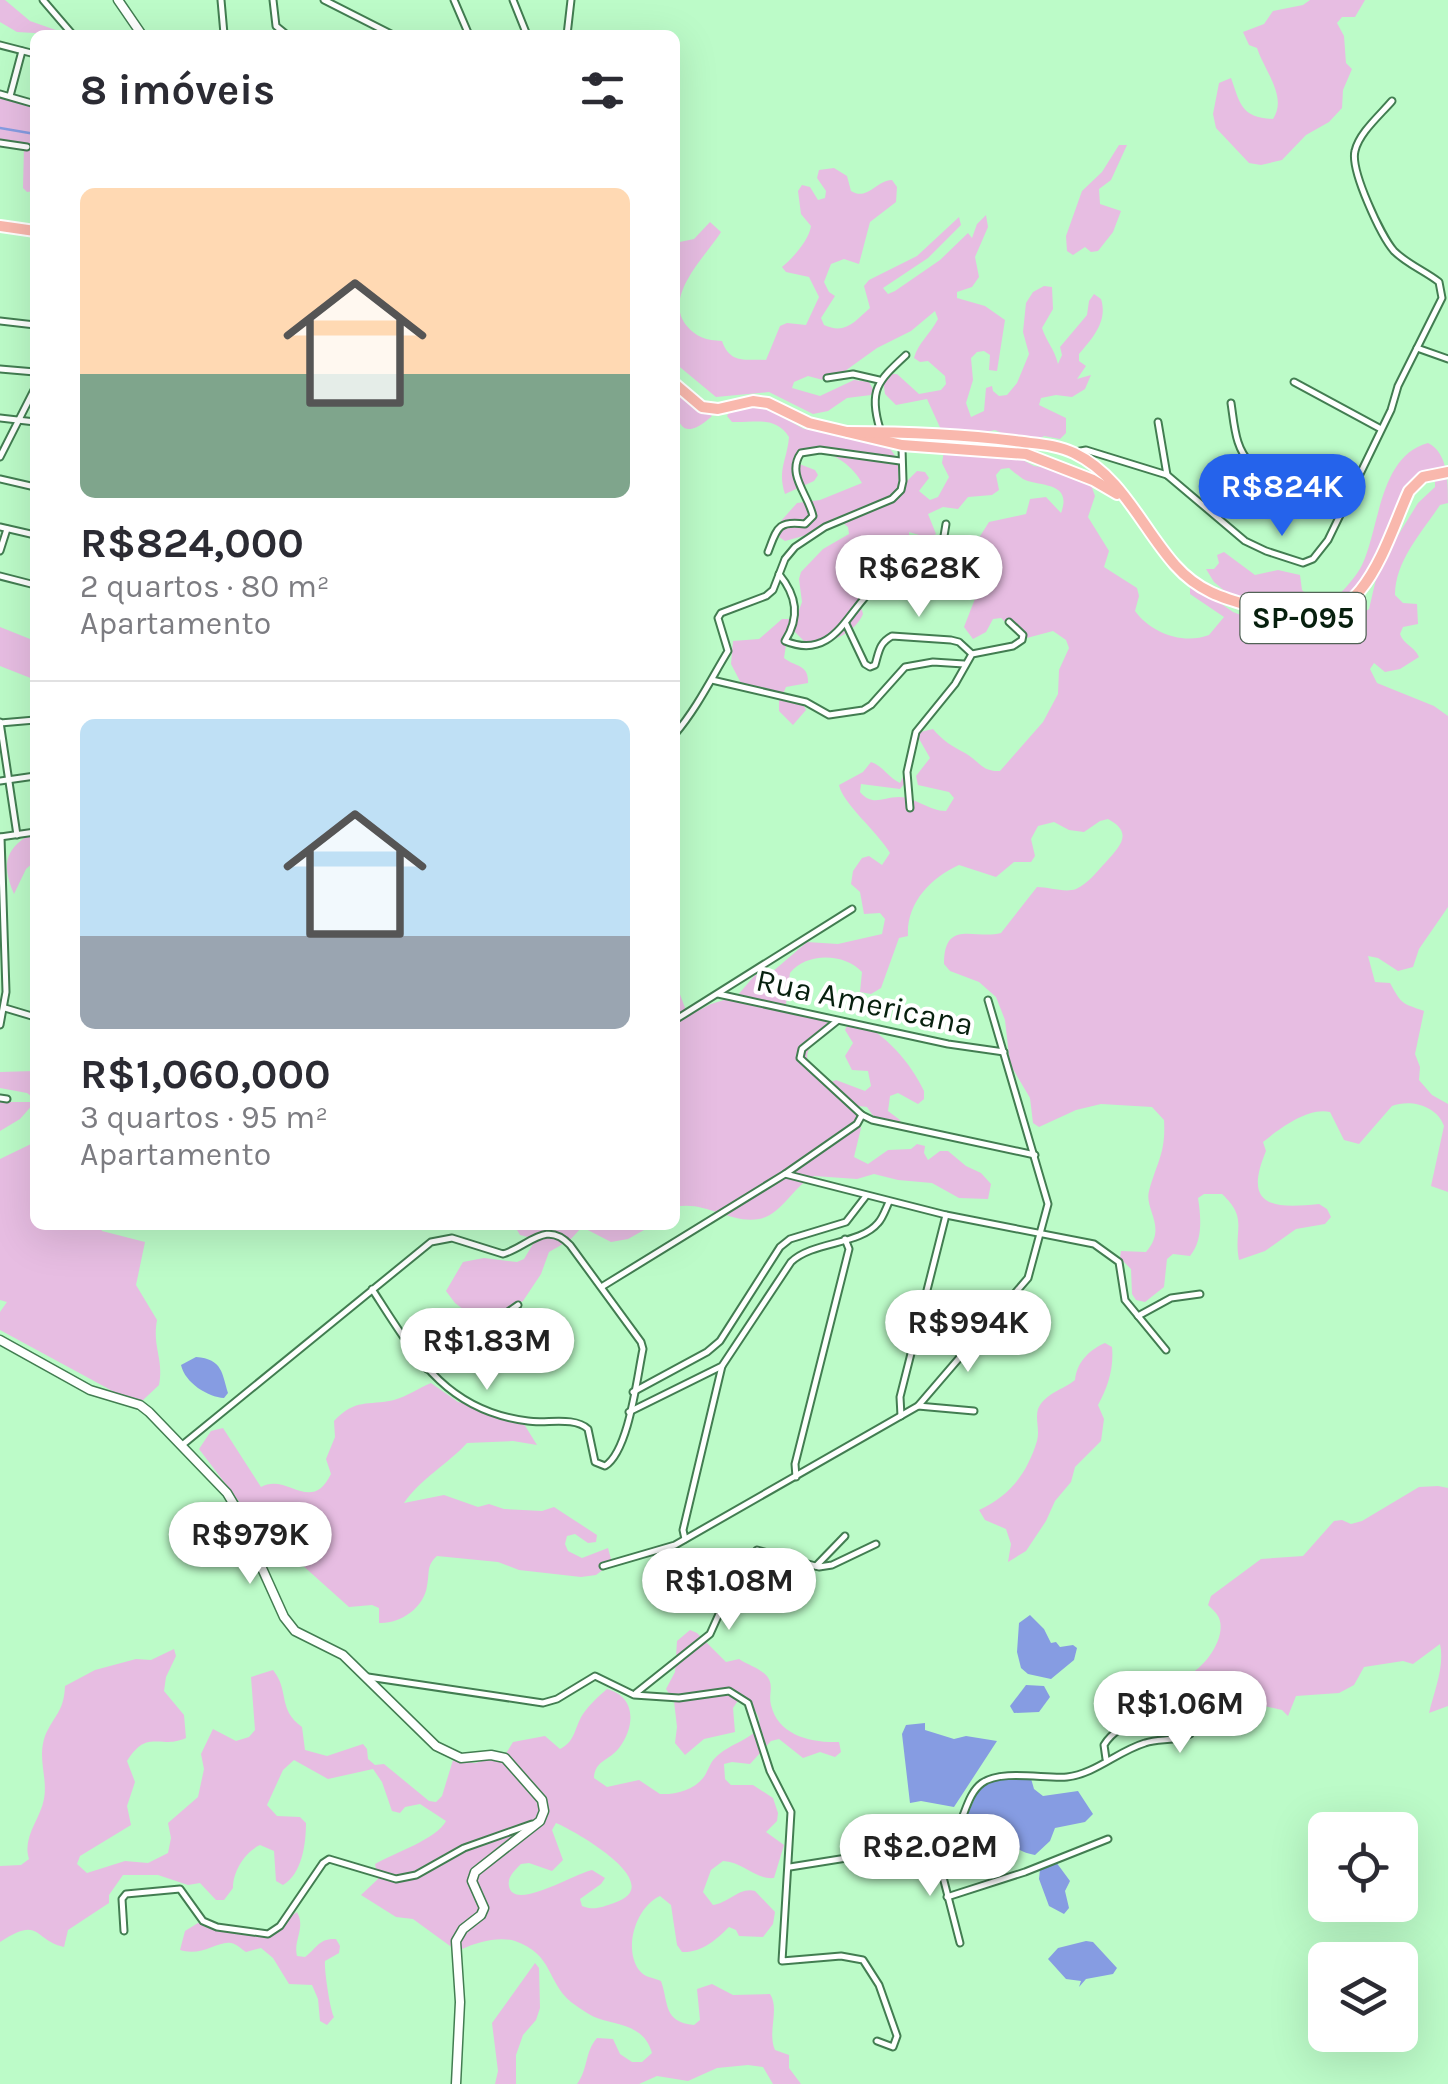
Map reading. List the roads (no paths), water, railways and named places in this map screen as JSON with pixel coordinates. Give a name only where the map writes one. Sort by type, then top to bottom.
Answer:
[{"type":"main road","points":[[0,226],[30,230]]},
{"type":"main road","name":"SP-095","points":[[680,388],[702,407],[718,409],[753,401],[809,423],[848,432],[1026,454],[1093,480],[1126,500]]},
{"type":"main road","name":"SP-095","points":[[848,432],[880,432],[902,439],[1047,445],[1074,453],[1114,482],[1173,562],[1206,593],[1290,618],[1341,611],[1357,597],[1410,492],[1423,478],[1448,472]]},
{"type":"main road","points":[[1063,467],[1074,453]]},
{"type":"street","points":[[44,0],[69,30]]},
{"type":"street","points":[[118,0],[139,30]]},
{"type":"street","points":[[221,0],[224,30]]},
{"type":"street","points":[[273,0],[276,26],[281,30]]},
{"type":"street","points":[[324,0],[383,30]]},
{"type":"street","points":[[454,0],[467,30]]},
{"type":"street","points":[[513,0],[525,30]]},
{"type":"street","points":[[567,30],[571,0]]},
{"type":"street","points":[[0,45],[30,53]]},
{"type":"street","points":[[10,96],[22,51]]},
{"type":"street","points":[[0,94],[30,102]]},
{"type":"street","points":[[1074,453],[1086,450],[1167,475],[1245,541],[1266,552],[1303,562],[1314,559],[1357,485],[1398,386],[1442,298],[1439,282],[1392,248],[1380,230],[1355,166],[1354,152],[1361,138],[1392,101]]},
{"type":"street","points":[[0,143],[28,148]]},
{"type":"street","points":[[0,321],[30,324]]},
{"type":"street","points":[[1417,348],[1448,359]]},
{"type":"street","points":[[880,432],[874,397],[880,380],[906,356]]},
{"type":"street","points":[[0,369],[30,372]]},
{"type":"street","points":[[827,378],[853,374],[880,380]]},
{"type":"street","points":[[1294,382],[1382,429]]},
{"type":"street","points":[[0,457],[30,398]]},
{"type":"street","points":[[1231,403],[1244,455],[1262,474],[1276,480],[1357,485]]},
{"type":"street","points":[[0,418],[30,421]]},
{"type":"street","points":[[1158,422],[1167,475]]},
{"type":"street","points":[[680,727],[704,696],[729,646],[718,618],[759,602],[773,590],[785,559],[796,546],[825,527],[892,499],[903,480],[902,439]]},
{"type":"street","points":[[768,552],[782,525],[805,524],[813,516],[794,472],[800,453],[820,450],[900,461]]},
{"type":"street","points":[[0,479],[30,485]]},
{"type":"street","points":[[900,574],[928,590],[932,584],[930,570],[939,554],[946,524]]},
{"type":"street","points":[[0,551],[4,528],[30,533]]},
{"type":"street","points":[[779,574],[796,607],[795,622],[785,641],[799,646],[817,644],[846,624],[884,578],[939,554]]},
{"type":"street","points":[[0,576],[30,583]]},
{"type":"street","points":[[910,808],[906,772],[916,732],[955,684],[972,654],[1019,643],[1023,635],[1009,622]]},
{"type":"street","points":[[846,624],[870,667],[885,640],[892,636],[960,642],[972,654]]},
{"type":"street","points":[[712,680],[806,702],[830,715],[871,705],[906,667],[933,662],[964,664]]},
{"type":"street","points":[[17,835],[0,723],[30,720]]},
{"type":"street","points":[[0,781],[30,777]]},
{"type":"street","points":[[0,1025],[4,1008],[1,837],[30,833]]},
{"type":"street","points":[[680,1017],[852,908]]},
{"type":"street","name":"Rua Americana","points":[[718,994],[948,1044],[1004,1052]]},
{"type":"street","points":[[604,1566],[685,1540],[918,1406],[1028,1278],[1048,1204],[988,1000]]},
{"type":"street","points":[[4,1008],[30,1016]]},
{"type":"street","points":[[837,1021],[802,1050],[800,1058],[862,1115],[1035,1155]]},
{"type":"street","points":[[602,1286],[786,1174],[858,1124],[862,1115]]},
{"type":"street","points":[[786,1174],[946,1215],[1094,1244],[1119,1262],[1125,1300],[1166,1350]]},
{"type":"street","points":[[634,1392],[720,1341],[780,1248],[790,1240],[846,1222],[866,1196]]},
{"type":"street","points":[[685,1540],[683,1530],[722,1366],[791,1262],[800,1254],[868,1231],[878,1223],[889,1202]]},
{"type":"street","points":[[902,1416],[900,1398],[946,1215]]},
{"type":"street","points":[[182,1446],[372,1289],[438,1238],[452,1238],[504,1254],[549,1233],[564,1238],[641,1342],[629,1412],[619,1448],[610,1463],[600,1466],[592,1458],[585,1425],[502,1418],[457,1397],[427,1370],[372,1289]]},
{"type":"street","points":[[796,1476],[795,1464],[849,1249],[845,1239]]},
{"type":"street","points":[[1138,1316],[1171,1298],[1200,1294]]},
{"type":"street","points":[[427,1370],[518,1305]]},
{"type":"street","points":[[0,1340],[90,1390],[140,1406],[227,1494],[242,1518],[284,1617],[295,1631],[343,1655],[436,1746],[461,1758],[505,1758],[542,1800],[544,1811],[540,1821],[475,1872],[472,1881],[484,1908],[456,1941],[460,2002],[456,2084]]},
{"type":"street","points":[[629,1412],[722,1366]]},
{"type":"street","points":[[918,1406],[974,1411]]},
{"type":"street","points":[[815,1567],[845,1536]]},
{"type":"street","points":[[634,1695],[679,1655],[710,1634],[737,1574],[757,1550],[815,1567],[832,1565],[876,1544]]},
{"type":"street","points":[[368,1677],[543,1703],[558,1699],[595,1676],[634,1695],[679,1698],[729,1691],[745,1699],[770,1772],[791,1812],[782,1961],[841,1956],[863,1960],[878,1985],[897,2036],[893,2046],[876,2041]]},
{"type":"street","points":[[790,1867],[935,1846],[952,1838],[977,1788],[987,1780],[1038,1775],[1069,1777],[1148,1741],[1182,1738],[1190,1734],[1191,1723],[1181,1716],[1166,1715],[1130,1723],[1108,1738],[1104,1745],[1106,1760]]},
{"type":"street","points":[[124,1931],[122,1899],[126,1894],[180,1890],[203,1921],[217,1927],[268,1934],[280,1926],[329,1859],[396,1879],[416,1875],[464,1848],[540,1821]]},
{"type":"street","points":[[947,1897],[1108,1839]]},
{"type":"street","points":[[935,1846],[960,1943]]},
{"type":"water","points":[[196,1357],[212,1361],[220,1369],[228,1393],[224,1398],[204,1392],[187,1378],[181,1365]]},
{"type":"water","points":[[1030,1615],[1051,1643],[1077,1648],[1074,1660],[1051,1679],[1028,1674],[1021,1668],[1017,1652],[1019,1623]]},
{"type":"water","points":[[1026,1685],[1044,1686],[1050,1697],[1039,1712],[1014,1713],[1010,1706]]},
{"type":"water","points":[[925,1723],[925,1730],[954,1739],[966,1736],[997,1741],[954,1807],[910,1803],[902,1734],[906,1725]]},
{"type":"water","points":[[1030,1775],[1034,1789],[1043,1796],[1078,1791],[1093,1814],[1085,1822],[1055,1828],[1050,1841],[1035,1855],[1015,1847],[992,1826],[967,1816],[981,1784],[997,1778]]},
{"type":"water","points":[[1056,1862],[1070,1881],[1065,1891],[1069,1908],[1064,1914],[1049,1906],[1039,1879],[1040,1869]]},
{"type":"water","points":[[1093,1942],[1117,1968],[1113,1974],[1086,1979],[1079,1987],[1081,1981],[1066,1979],[1048,1959],[1058,1948]]},
{"type":"waterway","points":[[0,128],[30,133]]}]
